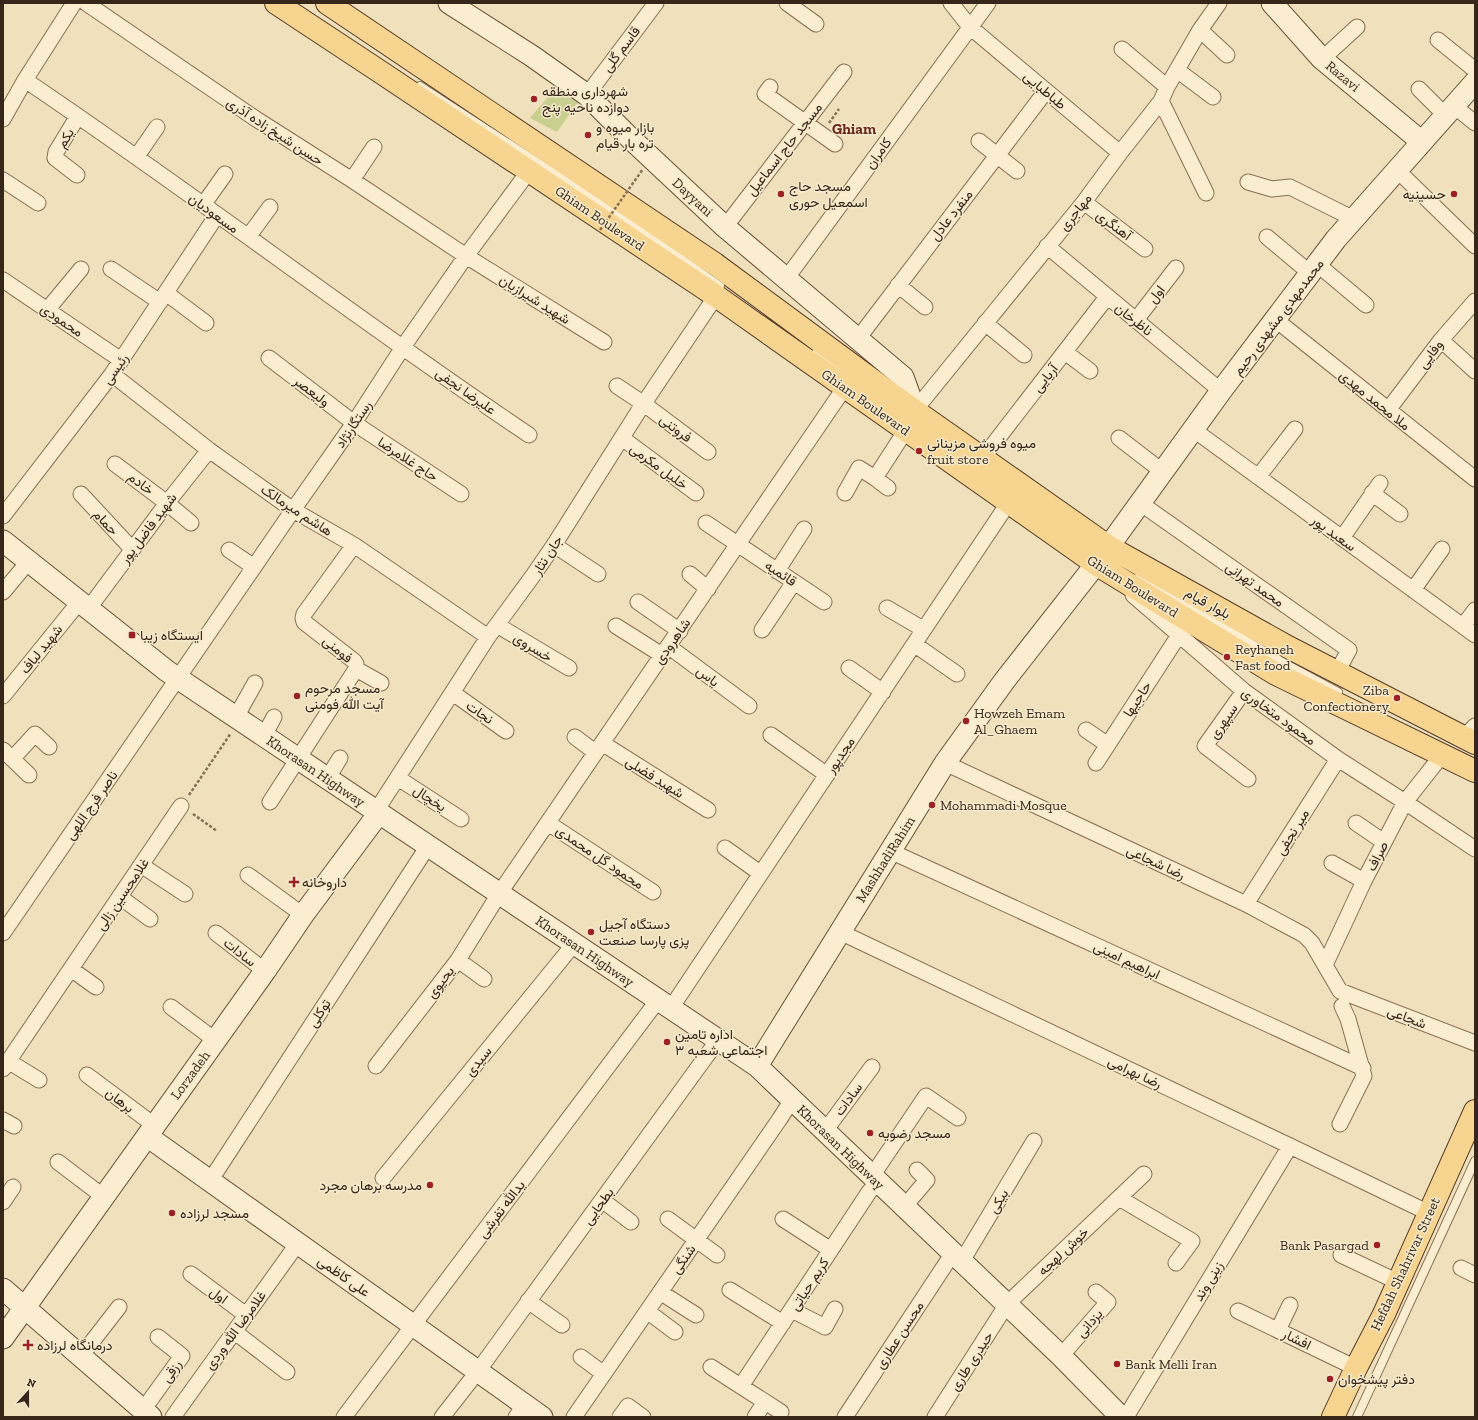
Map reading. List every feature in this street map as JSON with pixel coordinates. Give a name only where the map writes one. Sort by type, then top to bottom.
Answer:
[{"type":"main road","name":"Ghiam Boulevard","points":[[276,3],[529,171],[722,294],[851,385],[906,430],[1009,502],[1103,555],[1276,674],[1442,755],[1475,769]]},
{"type":"main road","name":"Ghiam Boulevard","points":[[327,3],[715,264],[982,458]]},
{"type":"main road","name":"Razavi","points":[[1272,3],[1322,59],[1422,142]]},
{"type":"main road","name":"Dayyani","points":[[456,5],[587,95],[629,137],[725,227],[857,340],[903,377],[915,410]]},
{"type":"main road","name":"محمدمهدی مشهدی رحیم","points":[[1103,555],[1221,391],[1314,268],[1354,219],[1475,82]]},
{"type":"main road","name":"بلوار قیام","points":[[982,458],[1103,555],[1337,672],[1471,736]]},
{"type":"main road","name":"Khorasan Highway","points":[[3,541],[167,671],[756,1066],[1007,1304],[1121,1417]]},
{"type":"main road","name":"MashhadiRahim","points":[[756,1066],[945,763],[1005,680],[1103,555]]},
{"type":"main road","name":"Lorzadeh","points":[[3,1338],[377,812]]},
{"type":"main road","name":"Hefdah Shahrivar Street","points":[[1334,1417],[1356,1368],[1384,1314],[1475,1111]]},
{"type":"main road","name":"علی کاظمی","points":[[150,1131],[210,1181],[478,1371],[520,1411],[542,1417]]},
{"type":"main road","points":[[3,1289],[147,1414]]},
{"type":"street","points":[[3,119],[25,80],[74,3]]},
{"type":"street","name":"حسن شیخ زاده آذری","points":[[86,3],[256,119],[352,180],[466,256]]},
{"type":"street","name":"قاسم گلی","points":[[587,95],[656,3]]},
{"type":"street","points":[[787,3],[804,8],[816,24]]},
{"type":"street","name":"طباطبایی","points":[[951,3],[970,27],[1120,153]]},
{"type":"street","name":"کامران","points":[[786,279],[988,3]]},
{"type":"street","name":"مهاجری","points":[[915,410],[1084,202],[1161,101],[1167,87],[1200,30],[1219,3]]},
{"type":"street","points":[[1322,59],[1357,27]]},
{"type":"street","points":[[1200,30],[1228,54]]},
{"type":"street","points":[[1438,40],[1475,70]]},
{"type":"street","points":[[1122,48],[1167,87]]},
{"type":"street","points":[[1177,70],[1213,97]]},
{"type":"street","name":"مسجد حاج اسماعیل","points":[[725,227],[844,72]]},
{"type":"street","name":"مسعودیان","points":[[25,80],[137,156],[217,215],[403,347]]},
{"type":"street","points":[[770,87],[765,94],[835,144]]},
{"type":"street","points":[[1419,89],[1450,111],[1475,123]]},
{"type":"street","name":"منفرد عادل","points":[[857,340],[1046,91]]},
{"type":"street","points":[[1161,101],[1206,193]]},
{"type":"street","name":"یکم","points":[[77,175],[55,158],[56,152],[78,116]]},
{"type":"street","points":[[137,156],[157,127]]},
{"type":"street","points":[[979,141],[1017,171]]},
{"type":"street","points":[[352,180],[374,147]]},
{"type":"street","points":[[1397,170],[1475,246]]},
{"type":"street","name":"رستگارنژاد","points":[[179,678],[354,423],[403,347],[466,256],[529,171]]},
{"type":"street","points":[[204,205],[225,174]]},
{"type":"street","points":[[3,180],[38,203]]},
{"type":"street","points":[[1248,182],[1272,189],[1290,187],[1354,219]]},
{"type":"street","name":"آهنگری","points":[[1084,202],[1145,249]]},
{"type":"street","points":[[248,237],[270,207]]},
{"type":"street","name":"رئیسی","points":[[3,516],[112,374],[217,215]]},
{"type":"street","points":[[1267,237],[1366,305]]},
{"type":"street","name":"ناظرخان","points":[[1047,246],[1221,391]]},
{"type":"street","name":"شهید شیرازیان","points":[[466,256],[604,342]]},
{"type":"street","name":"اول","points":[[1136,320],[1176,268]]},
{"type":"street","points":[[47,310],[81,269]]},
{"type":"street","points":[[111,269],[163,297],[206,323]]},
{"type":"street","name":"محمودی","points":[[3,280],[121,360]]},
{"type":"street","points":[[898,285],[925,307]]},
{"type":"street","name":"جان نثار","points":[[377,812],[488,637],[554,545],[644,404],[722,294]]},
{"type":"street","name":"آریایی","points":[[982,458],[1107,297]]},
{"type":"street","name":"وفایی","points":[[1388,410],[1440,340],[1475,301]]},
{"type":"street","name":"ملا محمد مهدی","points":[[1276,320],[1388,410],[1473,473]]},
{"type":"street","points":[[985,323],[1024,355]]},
{"type":"street","points":[[1440,340],[1475,372]]},
{"type":"street","name":"علیرضا نجفی","points":[[403,347],[529,435]]},
{"type":"street","points":[[1065,352],[1090,371]]},
{"type":"street","name":"ولیعصر","points":[[269,358],[354,423]]},
{"type":"street","name":"هاشم میرمالک","points":[[112,374],[209,450],[293,510],[354,545],[488,637]]},
{"type":"street","name":"شاهرودی","points":[[499,894],[738,544],[851,385]]},
{"type":"street","points":[[617,386],[644,404]]},
{"type":"street","name":"فروتنی","points":[[644,404],[708,452]]},
{"type":"street","name":"حاج غلامرضا","points":[[354,423],[461,494]]},
{"type":"street","points":[[1258,477],[1295,429]]},
{"type":"street","points":[[875,478],[906,430]]},
{"type":"street","name":"سعید پور","points":[[1194,430],[1469,630]]},
{"type":"street","name":"خلیل مکرمی","points":[[622,438],[696,493]]},
{"type":"street","points":[[1119,438],[1163,472]]},
{"type":"street","name":"شهید فاضل پور","points":[[84,605],[132,549],[209,450]]},
{"type":"street","name":"خادم","points":[[116,464],[167,503]]},
{"type":"street","points":[[845,493],[859,468],[888,488]]},
{"type":"street","points":[[1342,538],[1376,488],[1400,514]]},
{"type":"street","name":"حمام","points":[[81,494],[132,549]]},
{"type":"street","name":"مجدپور","points":[[664,1004],[760,872],[883,692],[923,629],[1009,502]]},
{"type":"street","points":[[167,503],[191,523]]},
{"type":"street","name":"محمد تهرانی","points":[[1140,503],[1349,650],[1337,672]]},
{"type":"street","name":"قائمیه","points":[[706,523],[824,602]]},
{"type":"street","points":[[777,571],[804,529]]},
{"type":"street","name":"فومنی","points":[[270,802],[356,668],[354,661],[304,622],[303,618],[354,545]]},
{"type":"street","points":[[554,545],[598,574]]},
{"type":"street","points":[[1414,590],[1442,548]]},
{"type":"street","points":[[229,550],[254,567]]},
{"type":"street","name":"محمود متخاوری","points":[[1103,555],[1179,636],[1244,691],[1338,759],[1475,849]]},
{"type":"street","points":[[3,592],[29,561]]},
{"type":"street","points":[[690,574],[708,589]]},
{"type":"street","points":[[762,630],[794,582]]},
{"type":"street","points":[[638,602],[680,631]]},
{"type":"street","name":"شهید لباف","points":[[3,696],[84,605]]},
{"type":"street","points":[[887,608],[923,629]]},
{"type":"street","points":[[1469,630],[1475,610]]},
{"type":"street","name":"خسروی","points":[[497,625],[569,668]]},
{"type":"street","name":"یاس","points":[[616,626],[665,651],[749,706]]},
{"type":"street","name":"حاجیها","points":[[1096,763],[1179,636]]},
{"type":"street","points":[[914,644],[957,674]]},
{"type":"street","points":[[356,668],[382,683]]},
{"type":"street","points":[[849,668],[883,692]]},
{"type":"street","name":"ناصر فرج اللهی","points":[[3,933],[179,678]]},
{"type":"street","points":[[238,718],[255,683]]},
{"type":"street","name":"سپهری","points":[[1244,691],[1205,746],[1248,779]]},
{"type":"street","name":"نجات","points":[[453,693],[506,731]]},
{"type":"street","points":[[264,736],[274,717]]},
{"type":"street","points":[[1086,730],[1108,744]]},
{"type":"street","points":[[29,776],[7,754],[35,734],[50,747]]},
{"type":"street","points":[[771,735],[826,775]]},
{"type":"street","name":"شهید فضلی","points":[[575,737],[599,748],[708,810]]},
{"type":"street","name":"صراف","points":[[1325,965],[1364,881],[1405,802],[1442,755]]},
{"type":"street","points":[[327,778],[340,758]]},
{"type":"street","name":"میر نجفی","points":[[1246,904],[1338,759]]},
{"type":"street","name":"رضا شجاعی","points":[[945,763],[1246,904],[1304,935],[1312,943],[1325,965],[1341,999],[1363,1068]]},
{"type":"street","name":"یخچال","points":[[398,778],[461,819]]},
{"type":"street","name":"غلامحسین زالی","points":[[6,1065],[181,806]]},
{"type":"street","name":"محمود گل محمدی","points":[[548,822],[653,892]]},
{"type":"street","points":[[1356,823],[1384,842]]},
{"type":"street","name":"توکلی","points":[[210,1181],[428,846]]},
{"type":"street","points":[[725,848],[760,872]]},
{"type":"street","name":"ابراهیم امینی","points":[[890,851],[1363,1068]]},
{"type":"street","points":[[1332,863],[1364,881]]},
{"type":"street","points":[[141,865],[185,894]]},
{"type":"street","points":[[248,875],[303,915]]},
{"type":"street","name":"یحیوی","points":[[376,1066],[458,960],[499,894]]},
{"type":"street","points":[[120,897],[150,919]]},
{"type":"street","name":"رضا بهرامی","points":[[840,932],[1429,1213]]},
{"type":"street","name":"سادات","points":[[216,933],[265,971]]},
{"type":"street","name":"سیدی","points":[[383,1178],[574,944]]},
{"type":"street","points":[[458,960],[484,979]]},
{"type":"street","points":[[71,969],[96,986]]},
{"type":"street","name":"شجاعی","points":[[1341,999],[1475,1043]]},
{"type":"street","name":"یدالله تفرشی","points":[[344,1417],[413,1325],[664,1004]]},
{"type":"street","points":[[171,1007],[215,1040]]},
{"type":"street","name":"بطحایی","points":[[478,1371],[718,1040]]},
{"type":"street","points":[[6,1065],[39,1080]]},
{"type":"street","name":"سادات","points":[[825,1131],[872,1067]]},
{"type":"street","points":[[1340,1124],[1364,1076],[1363,1068]]},
{"type":"street","name":"برهان","points":[[87,1075],[150,1131]]},
{"type":"street","name":"کریم حیاتی","points":[[741,1386],[869,1192],[875,1179],[926,1096],[958,1118]]},
{"type":"street","name":"شنگی","points":[[574,1417],[792,1100]]},
{"type":"street","name":"بیکی","points":[[957,1257],[1034,1141]]},
{"type":"street","name":"زینی وند","points":[[1126,1417],[1290,1146]]},
{"type":"street","points":[[58,1162],[104,1197]]},
{"type":"street","name":"خوش لهجه","points":[[1007,1304],[1144,1174]]},
{"type":"street","points":[[904,1207],[926,1179]]},
{"type":"street","points":[[3,1202],[13,1187]]},
{"type":"street","points":[[1119,1198],[1192,1241],[1176,1263]]},
{"type":"street","points":[[602,1200],[631,1222]]},
{"type":"street","points":[[668,1219],[717,1255]]},
{"type":"street","points":[[783,1219],[831,1250]]},
{"type":"street","name":"غلامرضا الله وردی","points":[[173,1417],[298,1243]]},
{"type":"street","points":[[1341,1255],[1398,1282]]},
{"type":"street","name":"محسن عطاری","points":[[845,1417],[957,1257]]},
{"type":"street","points":[[1461,1268],[1475,1275]]},
{"type":"street","name":"اول","points":[[191,1274],[246,1315]]},
{"type":"street","points":[[730,1290],[783,1323]]},
{"type":"street","points":[[660,1292],[696,1315]]},
{"type":"street","name":"یزدانی","points":[[1061,1356],[1108,1302],[1096,1292]]},
{"type":"street","points":[[528,1301],[562,1325]]},
{"type":"street","name":"حیدری طاری","points":[[935,1417],[1007,1304]]},
{"type":"street","points":[[1278,1330],[1290,1305]]},
{"type":"street","points":[[81,1356],[119,1307]]},
{"type":"street","points":[[792,1310],[825,1327],[835,1309]]},
{"type":"street","points":[[647,1311],[676,1332]]},
{"type":"street","name":"افشار","points":[[1238,1311],[1356,1368]]},
{"type":"street","points":[[234,1332],[287,1372]]},
{"type":"street","name":"رزقی","points":[[147,1414],[182,1356],[158,1337]]},
{"type":"street","points":[[580,1357],[604,1374]]},
{"type":"street","points":[[711,1367],[781,1412]]},
{"type":"street","points":[[442,1417],[478,1371]]},
{"type":"street","points":[[755,1417],[765,1402]]},
{"type":"street","points":[[620,1417],[628,1406],[643,1417]]},
{"type":"lane","points":[[413,81],[631,223],[722,294]]},
{"type":"lane","points":[[812,350],[851,385]]},
{"type":"lane","points":[[1130,570],[1284,662],[1345,696]]},
{"type":"lane","points":[[1372,712],[1475,769]]},
{"type":"lane","points":[[1357,1417],[1475,1161]]},
{"type":"path","points":[[600,230],[643,169]]},
{"type":"path","points":[[217,831],[181,806],[238,718]]},
{"type":"green space","points":[[556,88],[578,102],[557,132],[530,118]]},
{"type":"place","name":"شهرداری منطقه دوازده ناحیه پنج","points":[[534,99]]},
{"type":"place","name":"بازار میوه و تره بار قیام","points":[[588,135]]},
{"type":"place","name":"مسجد حاج اسمعیل حوری","points":[[781,194]]},
{"type":"place","name":"حسینیه","points":[[1454,194]]},
{"type":"place","name":"میوه فروشی مزینانی fruit store","points":[[919,451]]},
{"type":"place","name":"ایستگاه زیبا","points":[[132,635]]},
{"type":"place","name":"Reyhaneh Fast food","points":[[1227,657]]},
{"type":"place","name":"مسجد مرحوم آیت الله فومنی","points":[[297,696]]},
{"type":"place","name":"Ziba Confectionery","points":[[1397,698]]},
{"type":"place","name":"Howzeh Emam Al_Ghaem","points":[[966,721]]},
{"type":"place","name":"Mohammadi Mosque","points":[[932,805]]},
{"type":"place","name":"داروخانه","points":[[294,882]]},
{"type":"place","name":"دستگاه آجیل پزی پارسا صنعت","points":[[591,932]]},
{"type":"place","name":"اداره تامین اجتماعی شعبه ۳","points":[[667,1042]]},
{"type":"place","name":"مسجد رضویه","points":[[870,1133]]},
{"type":"place","name":"مدرسه برهان مجرد","points":[[430,1185]]},
{"type":"place","name":"مسجد لرزاده","points":[[172,1213]]},
{"type":"place","name":"Bank Pasargad","points":[[1377,1245]]},
{"type":"place","name":"درمانگاه لرزاده","points":[[28,1345]]},
{"type":"place","name":"Bank Melli Iran","points":[[1117,1364]]},
{"type":"place","name":"دفتر پیشخوان","points":[[1330,1379]]},
{"type":"district","name":"Ghiam","points":[[854,129]]}]
